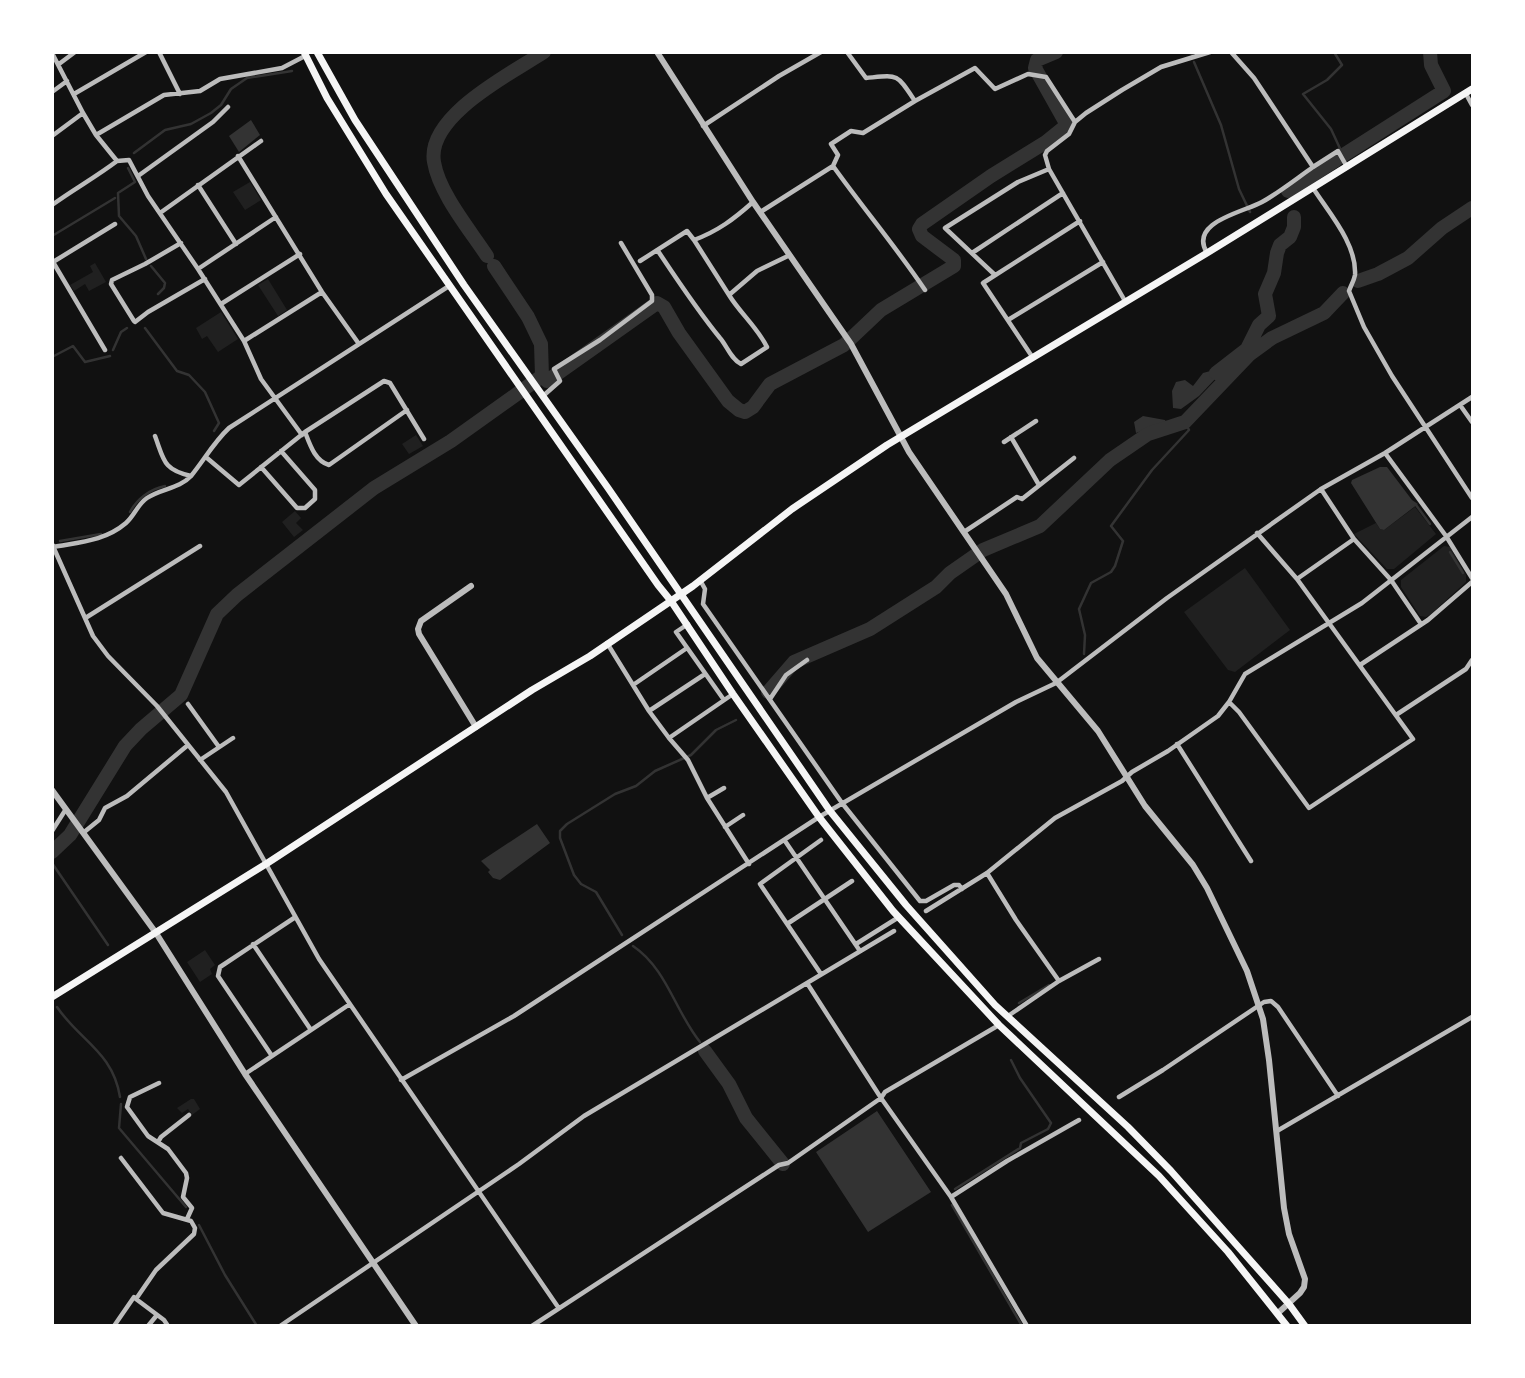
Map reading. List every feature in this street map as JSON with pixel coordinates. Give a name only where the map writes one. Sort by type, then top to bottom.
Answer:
[{"type":"main road","points":[[317,52],[355,120],[528,376],[830,811],[953,960],[1007,1017],[1046,1049],[1154,1153],[1305,1325]]},
{"type":"main road","points":[[305,54],[327,98],[386,194],[658,585],[688,624],[819,817],[899,917],[999,1026],[1158,1176],[1228,1252],[1287,1325]]},
{"type":"main road","points":[[52,997],[266,864],[671,601],[792,509],[900,437],[1207,253],[1469,91]]},
{"type":"street","points":[[59,64],[75,52]]},
{"type":"street","points":[[74,94],[146,52]]},
{"type":"street","points":[[159,52],[180,94]]},
{"type":"street","points":[[657,52],[753,202],[762,211],[849,342],[900,437],[1006,594],[1037,658],[1098,731],[1145,807],[1193,865],[1207,888],[1247,971],[1258,1006],[1269,1059],[1289,1234],[1305,1279],[1304,1287],[1278,1313]]},
{"type":"street","points":[[847,52],[866,78],[894,75],[901,79],[915,101]]},
{"type":"street","points":[[1125,301],[1049,169],[1045,160],[1047,150],[1069,134],[1075,122],[1086,113],[1161,66],[1210,52]]},
{"type":"street","points":[[1231,52],[1254,78],[1313,167]]},
{"type":"street","points":[[703,126],[818,53]]},
{"type":"street","points":[[54,54],[83,113],[96,135],[117,161]]},
{"type":"street","points":[[96,135],[164,95],[200,91],[220,79],[282,68],[305,54]]},
{"type":"street","points":[[762,211],[834,166],[838,155],[831,144],[851,131],[863,133],[975,68],[995,89],[1034,74],[1045,77],[1075,122]]},
{"type":"street","points":[[52,92],[67,81]]},
{"type":"street","points":[[1469,91],[1472,105]]},
{"type":"street","points":[[138,176],[213,122],[228,107]]},
{"type":"street","points":[[52,136],[83,113]]},
{"type":"street","points":[[160,213],[261,141]]},
{"type":"street","points":[[1207,253],[1202,245],[1211,226],[1240,209],[1262,202],[1338,151],[1348,167]]},
{"type":"street","points":[[238,156],[323,292],[359,344]]},
{"type":"street","points":[[52,205],[117,161],[129,160],[148,196],[244,341],[273,398],[303,433],[321,463],[329,465],[407,410]]},
{"type":"street","points":[[834,166],[861,205],[903,256],[925,290]]},
{"type":"street","points":[[995,275],[945,228],[1018,182],[1049,169]]},
{"type":"street","points":[[198,185],[236,244]]},
{"type":"street","points":[[1313,188],[1351,251],[1355,274],[1349,291],[1364,327],[1424,427],[1472,498]]},
{"type":"street","points":[[972,253],[1063,193]]},
{"type":"street","points":[[694,240],[716,232],[753,202]]},
{"type":"street","points":[[198,268],[276,217]]},
{"type":"street","points":[[1033,358],[983,284],[1080,221]]},
{"type":"street","points":[[105,350],[53,262],[115,224]]},
{"type":"street","points":[[640,261],[687,232],[737,308],[747,316],[767,347],[741,364],[736,362],[658,251]]},
{"type":"street","points":[[181,243],[112,279],[111,284],[134,321],[205,279]]},
{"type":"street","points":[[541,394],[560,381],[555,371],[652,301],[652,295],[621,243]]},
{"type":"street","points":[[221,304],[300,254]]},
{"type":"street","points":[[729,295],[757,271],[790,255]]},
{"type":"street","points":[[1008,320],[1103,262]]},
{"type":"street","points":[[450,285],[273,398],[218,438],[207,458],[191,476],[176,487],[149,497],[136,508],[127,522],[102,538],[53,546],[87,617],[93,636],[108,656],[157,706],[231,800],[294,918],[401,1080],[558,1307]]},
{"type":"street","points":[[244,341],[323,292]]},
{"type":"street","points":[[207,458],[239,485],[303,433],[384,381],[390,383],[424,439]]},
{"type":"street","points":[[401,1080],[514,1016],[633,936],[842,803],[1016,702],[1056,683],[1257,533],[1321,489],[1385,453],[1472,397]]},
{"type":"street","points":[[1461,405],[1472,422]]},
{"type":"street","points":[[1004,442],[1036,421]]},
{"type":"street","points":[[155,436],[161,456],[168,466],[176,473],[191,476]]},
{"type":"street","points":[[1011,437],[1040,485]]},
{"type":"street","points":[[261,467],[297,508],[305,509],[315,499],[315,490],[281,451]]},
{"type":"street","points":[[1360,665],[1421,624],[1472,580],[1446,536],[1385,453]]},
{"type":"street","points":[[964,532],[1017,497],[1022,499],[1074,458]]},
{"type":"street","points":[[1321,489],[1354,539],[1391,580],[1421,624]]},
{"type":"street","points":[[926,911],[987,873],[1043,826],[1122,782],[1218,716],[1245,674],[1362,603],[1472,517]]},
{"type":"street","points":[[1229,702],[1309,808],[1413,739],[1329,621],[1257,533]]},
{"type":"street","points":[[1297,579],[1354,539]]},
{"type":"street","points":[[87,617],[200,546]]},
{"type":"street","points":[[700,580],[705,589],[704,604],[842,803],[923,903],[954,885],[959,885],[962,889]]},
{"type":"street","points":[[471,586],[421,621],[418,629],[476,727]]},
{"type":"street","points":[[688,624],[676,632],[724,700]]},
{"type":"street","points":[[607,643],[649,711],[688,760],[749,864]]},
{"type":"street","points":[[633,685],[687,648]]},
{"type":"street","points":[[770,699],[786,675],[807,660]]},
{"type":"street","points":[[1396,715],[1466,668],[1472,660]]},
{"type":"street","points":[[649,711],[705,674]]},
{"type":"street","points":[[669,738],[733,694]]},
{"type":"street","points":[[188,704],[219,747]]},
{"type":"street","points":[[200,760],[233,737]]},
{"type":"street","points":[[1177,744],[1251,861]]},
{"type":"street","points":[[82,832],[99,820],[105,808],[127,796],[188,745]]},
{"type":"street","points":[[708,798],[724,788]]},
{"type":"street","points":[[52,790],[156,933],[245,1074],[416,1325]]},
{"type":"street","points":[[52,831],[66,809]]},
{"type":"street","points":[[725,827],[743,815]]},
{"type":"street","points":[[785,841],[860,951]]},
{"type":"street","points":[[821,841],[760,884],[821,974]]},
{"type":"street","points":[[987,873],[1059,981]]},
{"type":"street","points":[[788,925],[852,881]]},
{"type":"street","points":[[856,944],[899,917]]},
{"type":"street","points":[[272,1056],[218,976],[220,967],[294,918]]},
{"type":"street","points":[[280,1325],[519,1164],[584,1116],[894,931]]},
{"type":"street","points":[[253,944],[310,1030]]},
{"type":"street","points":[[1007,1017],[1059,981],[1099,959]]},
{"type":"street","points":[[807,983],[881,1098],[951,1197],[1027,1325]]},
{"type":"street","points":[[1119,1097],[1258,1006],[1271,1001],[1278,1007],[1338,1096]]},
{"type":"street","points":[[245,1074],[350,1004]]},
{"type":"street","points":[[1276,1131],[1472,1017]]},
{"type":"street","points":[[532,1325],[779,1165],[788,1163],[881,1098],[885,1092],[999,1026]]},
{"type":"street","points":[[159,1083],[130,1097],[127,1107],[148,1136],[168,1149],[186,1173],[183,1197],[192,1208],[187,1219]]},
{"type":"street","points":[[158,1142],[189,1115]]},
{"type":"street","points":[[951,1197],[1079,1120]]},
{"type":"street","points":[[121,1158],[163,1213],[187,1219],[195,1228],[194,1234],[156,1270],[136,1299]]},
{"type":"street","points":[[114,1325],[134,1297],[168,1325]]},
{"type":"street","points":[[148,1325],[158,1315]]},
{"type":"shaded area","points":[[251,120],[260,135],[239,152],[229,136]]},
{"type":"shaded area","points":[[250,182],[261,200],[245,210],[233,192]]},
{"type":"shaded area","points":[[95,263],[106,282],[89,291],[85,284],[74,291],[70,285],[93,272],[90,266]]},
{"type":"shaded area","points":[[268,279],[287,310],[278,316],[258,285]]},
{"type":"shaded area","points":[[221,312],[238,339],[218,352],[207,336],[202,339],[196,328]]},
{"type":"shaded area","points":[[1214,370],[1217,377],[1199,396],[1181,409],[1173,408],[1172,391],[1176,382],[1185,380],[1193,386],[1203,373]]},
{"type":"shaded area","points":[[1143,416],[1166,422],[1136,433],[1134,422]]},
{"type":"shaded area","points":[[416,435],[423,446],[409,454],[402,444]]},
{"type":"shaded area","points":[[1380,467],[1387,467],[1418,504],[1384,530],[1380,529],[1351,483],[1352,480]]},
{"type":"shaded area","points":[[1415,507],[1436,534],[1394,569],[1387,569],[1354,534],[1376,523],[1384,530]]},
{"type":"shaded area","points":[[295,511],[301,518],[296,523],[303,530],[294,537],[282,522]]},
{"type":"shaded area","points":[[1444,546],[1450,547],[1466,575],[1466,582],[1431,614],[1420,616],[1401,587],[1401,580]]},
{"type":"shaded area","points":[[1245,568],[1290,630],[1235,672],[1228,670],[1184,612]]},
{"type":"shaded area","points":[[537,824],[550,843],[500,880],[493,878],[488,872],[490,870],[481,861]]},
{"type":"shaded area","points":[[205,950],[215,965],[210,969],[212,974],[200,982],[187,962]]},
{"type":"shaded area","points":[[194,1099],[200,1109],[192,1115],[188,1109],[182,1113],[177,1108]]},
{"type":"shaded area","points":[[877,1111],[931,1192],[868,1232],[816,1152]]},
{"type":"waterway","points":[[487,256],[442,186],[434,162],[435,145],[443,128],[474,98],[544,52]]},
{"type":"waterway","points":[[542,376],[547,381],[657,303],[664,307],[679,333],[728,401],[745,412],[753,407],[770,384],[844,345],[881,310],[954,266],[954,260],[922,236],[919,229],[922,224],[1046,142],[1067,125],[1035,68],[1037,60],[1056,52]]},
{"type":"waterway","points":[[1334,52],[1342,65],[1327,80],[1303,94],[1331,129],[1343,155]]},
{"type":"waterway","points":[[1342,156],[1444,91],[1431,65],[1430,52]]},
{"type":"waterway","points":[[1194,62],[1221,125],[1239,189],[1250,212]]},
{"type":"waterway","points":[[134,153],[165,130],[191,124],[211,113],[221,105],[231,89],[247,78],[292,71]]},
{"type":"waterway","points":[[1288,191],[1336,160]]},
{"type":"waterway","points":[[128,168],[135,182],[118,193],[119,216],[136,236],[146,259]]},
{"type":"waterway","points":[[52,236],[115,198]]},
{"type":"waterway","points":[[1358,281],[1408,258],[1442,228],[1472,208]]},
{"type":"waterway","points":[[1216,373],[1247,349],[1259,325],[1269,316],[1265,294],[1274,273],[1280,245],[1290,237],[1294,227],[1294,217]]},
{"type":"waterway","points":[[151,266],[165,283],[158,294]]},
{"type":"waterway","points":[[494,266],[528,317],[541,344],[542,376]]},
{"type":"waterway","points":[[768,692],[794,662],[870,629],[936,587],[950,573],[983,550],[1040,526],[1110,460],[1148,434],[1185,422],[1250,354],[1272,338],[1324,313],[1343,293]]},
{"type":"waterway","points":[[113,350],[121,332],[127,328]]},
{"type":"waterway","points":[[145,328],[177,371],[189,375],[205,392],[219,423],[214,431]]},
{"type":"waterway","points":[[52,357],[73,346],[85,362],[110,356]]},
{"type":"waterway","points":[[52,852],[70,835],[125,746],[181,695],[217,614],[237,595],[374,488],[451,441],[542,376]]},
{"type":"waterway","points":[[1084,654],[1085,635],[1079,609],[1091,583],[1111,572],[1115,566],[1123,541],[1111,526],[1152,470],[1189,430],[1185,422]]},
{"type":"waterway","points":[[130,512],[144,495],[165,486]]},
{"type":"waterway","points":[[1416,505],[1430,524]]},
{"type":"waterway","points":[[60,541],[101,534]]},
{"type":"waterway","points":[[1450,552],[1463,573]]},
{"type":"waterway","points":[[622,935],[596,892],[581,884],[574,875],[560,838],[560,831],[615,794],[636,786],[655,771],[691,755],[716,730],[736,720]]},
{"type":"waterway","points":[[52,863],[108,945]]},
{"type":"waterway","points":[[633,946],[645,955],[663,978],[700,1042]]},
{"type":"waterway","points":[[1019,1003],[1049,985]]},
{"type":"waterway","points":[[57,1007],[103,1058],[116,1082],[120,1097]]},
{"type":"waterway","points":[[705,1051],[729,1084],[746,1118],[783,1164]]},
{"type":"waterway","points":[[955,1189],[1020,1148],[1021,1143],[1048,1129],[1051,1123],[1011,1060]]},
{"type":"waterway","points":[[121,1104],[119,1128],[186,1207]]},
{"type":"waterway","points":[[952,1205],[1022,1326]]},
{"type":"waterway","points":[[199,1225],[225,1275],[257,1326]]}]
